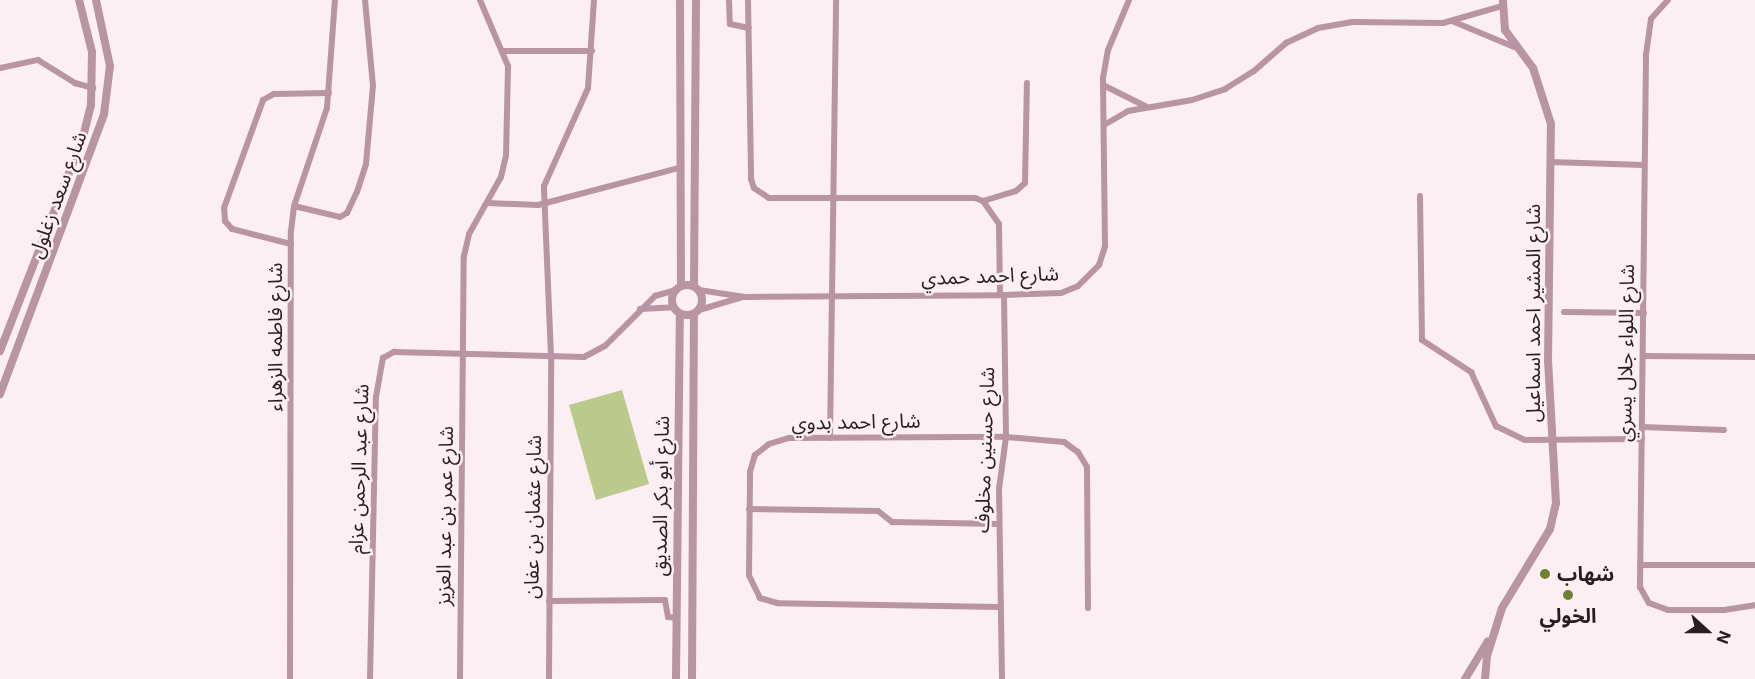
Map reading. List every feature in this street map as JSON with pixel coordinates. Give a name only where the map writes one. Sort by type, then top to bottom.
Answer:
[{"type":"street","name":"شارع سعد زغلول","points":[[0,351],[83,137],[93,88],[92,52],[79,0]]},
{"type":"street","name":"شارع سعد زغلول","points":[[0,394],[104,114],[110,66],[96,0]]},
{"type":"street","name":"شارع فاطمه الزهراء","points":[[290,679],[291,244],[294,206],[322,128],[329,93],[334,0]]},
{"type":"street","points":[[294,206],[340,217],[347,213],[357,192],[366,164],[373,86],[365,0]]},
{"type":"street","name":"شارع عمر بن عبد العزيز","points":[[460,679],[464,248],[501,177],[506,156],[507,66],[504,51],[480,0]]},
{"type":"street","name":"شارع عثمان بن عفان","points":[[549,679],[551,356],[545,204],[546,175],[588,88],[594,0]]},
{"type":"street","points":[[674,307],[678,288],[680,0]]},
{"type":"street","points":[[674,307],[680,314],[696,312],[702,302],[697,288],[696,0]]},
{"type":"street","points":[[729,0],[730,24],[749,28]]},
{"type":"street","points":[[748,0],[751,179],[754,188],[769,198],[975,198],[984,201],[1019,189],[1024,183],[1028,83]]},
{"type":"street","points":[[830,438],[836,0]]},
{"type":"street","name":"شارع احمد حمدي","points":[[697,288],[744,297],[1002,295],[1069,290],[1086,281],[1099,265],[1105,246],[1103,86],[1108,50],[1129,0]]},
{"type":"street","name":"شارع اللواء جلال يسري","points":[[1668,0],[1657,9],[1648,30],[1644,165],[1640,565],[1644,597],[1661,609],[1724,610],[1755,605]]},
{"type":"street","points":[[1104,125],[1118,114],[1146,106],[1192,100],[1225,89],[1254,71],[1286,43],[1317,28],[1352,22],[1451,21],[1502,3]]},
{"type":"street","name":"شارع المشير احمد اسماعيل","points":[[1465,679],[1496,623],[1512,585],[1554,516],[1551,440],[1550,162],[1547,104],[1533,68],[1505,30],[1502,3]]},
{"type":"street","points":[[1451,21],[1517,48]]},
{"type":"street","points":[[504,51],[592,51]]},
{"type":"street","points":[[0,68],[38,60],[58,74],[93,88]]},
{"type":"street","points":[[1103,86],[1146,106]]},
{"type":"street","points":[[291,244],[232,230],[225,221],[224,208],[263,100],[274,94],[329,93]]},
{"type":"street","points":[[1550,162],[1644,165]]},
{"type":"street","points":[[487,203],[545,204],[679,168]]},
{"type":"street","points":[[1420,196],[1423,344],[1455,358],[1471,372],[1489,417],[1504,433],[1525,440],[1642,439]]},
{"type":"street","name":"شارع حسنين مخلوف","points":[[984,201],[999,224],[1002,295],[1006,437],[999,524],[1002,679]]},
{"type":"street","points":[[678,288],[697,288]]},
{"type":"street","name":"شارع عبد الرحمن عزام","points":[[370,679],[379,368],[383,358],[394,352],[584,357],[599,351],[655,296],[678,288]]},
{"type":"street","name":"شارع احمد حمدي","points":[[696,312],[744,297]]},
{"type":"street","points":[[640,309],[674,307]]},
{"type":"street","name":"شارع أبو بكر الصديق","points":[[692,679],[696,312]]},
{"type":"street","points":[[1564,312],[1644,313]]},
{"type":"street","name":"شارع أبو بكر الصديق","points":[[676,679],[680,314]]},
{"type":"street","points":[[1643,356],[1755,357]]},
{"type":"street","points":[[1642,427],[1724,430]]},
{"type":"street","name":"شارع احمد بدوي","points":[[999,607],[768,602],[750,583],[749,509],[752,463],[761,449],[789,438],[1006,437],[1064,442],[1083,459],[1088,608]]},
{"type":"street","points":[[749,509],[878,511],[892,522],[999,524]]},
{"type":"street","points":[[1640,565],[1755,565]]},
{"type":"street","points":[[549,601],[665,600],[668,617],[676,618]]},
{"type":"street","name":"شارع المشير احمد اسماعيل","points":[[1485,679],[1496,623]]},
{"type":"green space","points":[[622,390],[649,484],[596,500],[569,405]]},
{"type":"place","name":"شهاب","points":[[1545,574]]},
{"type":"place","name":"الخولي","points":[[1568,595]]}]
